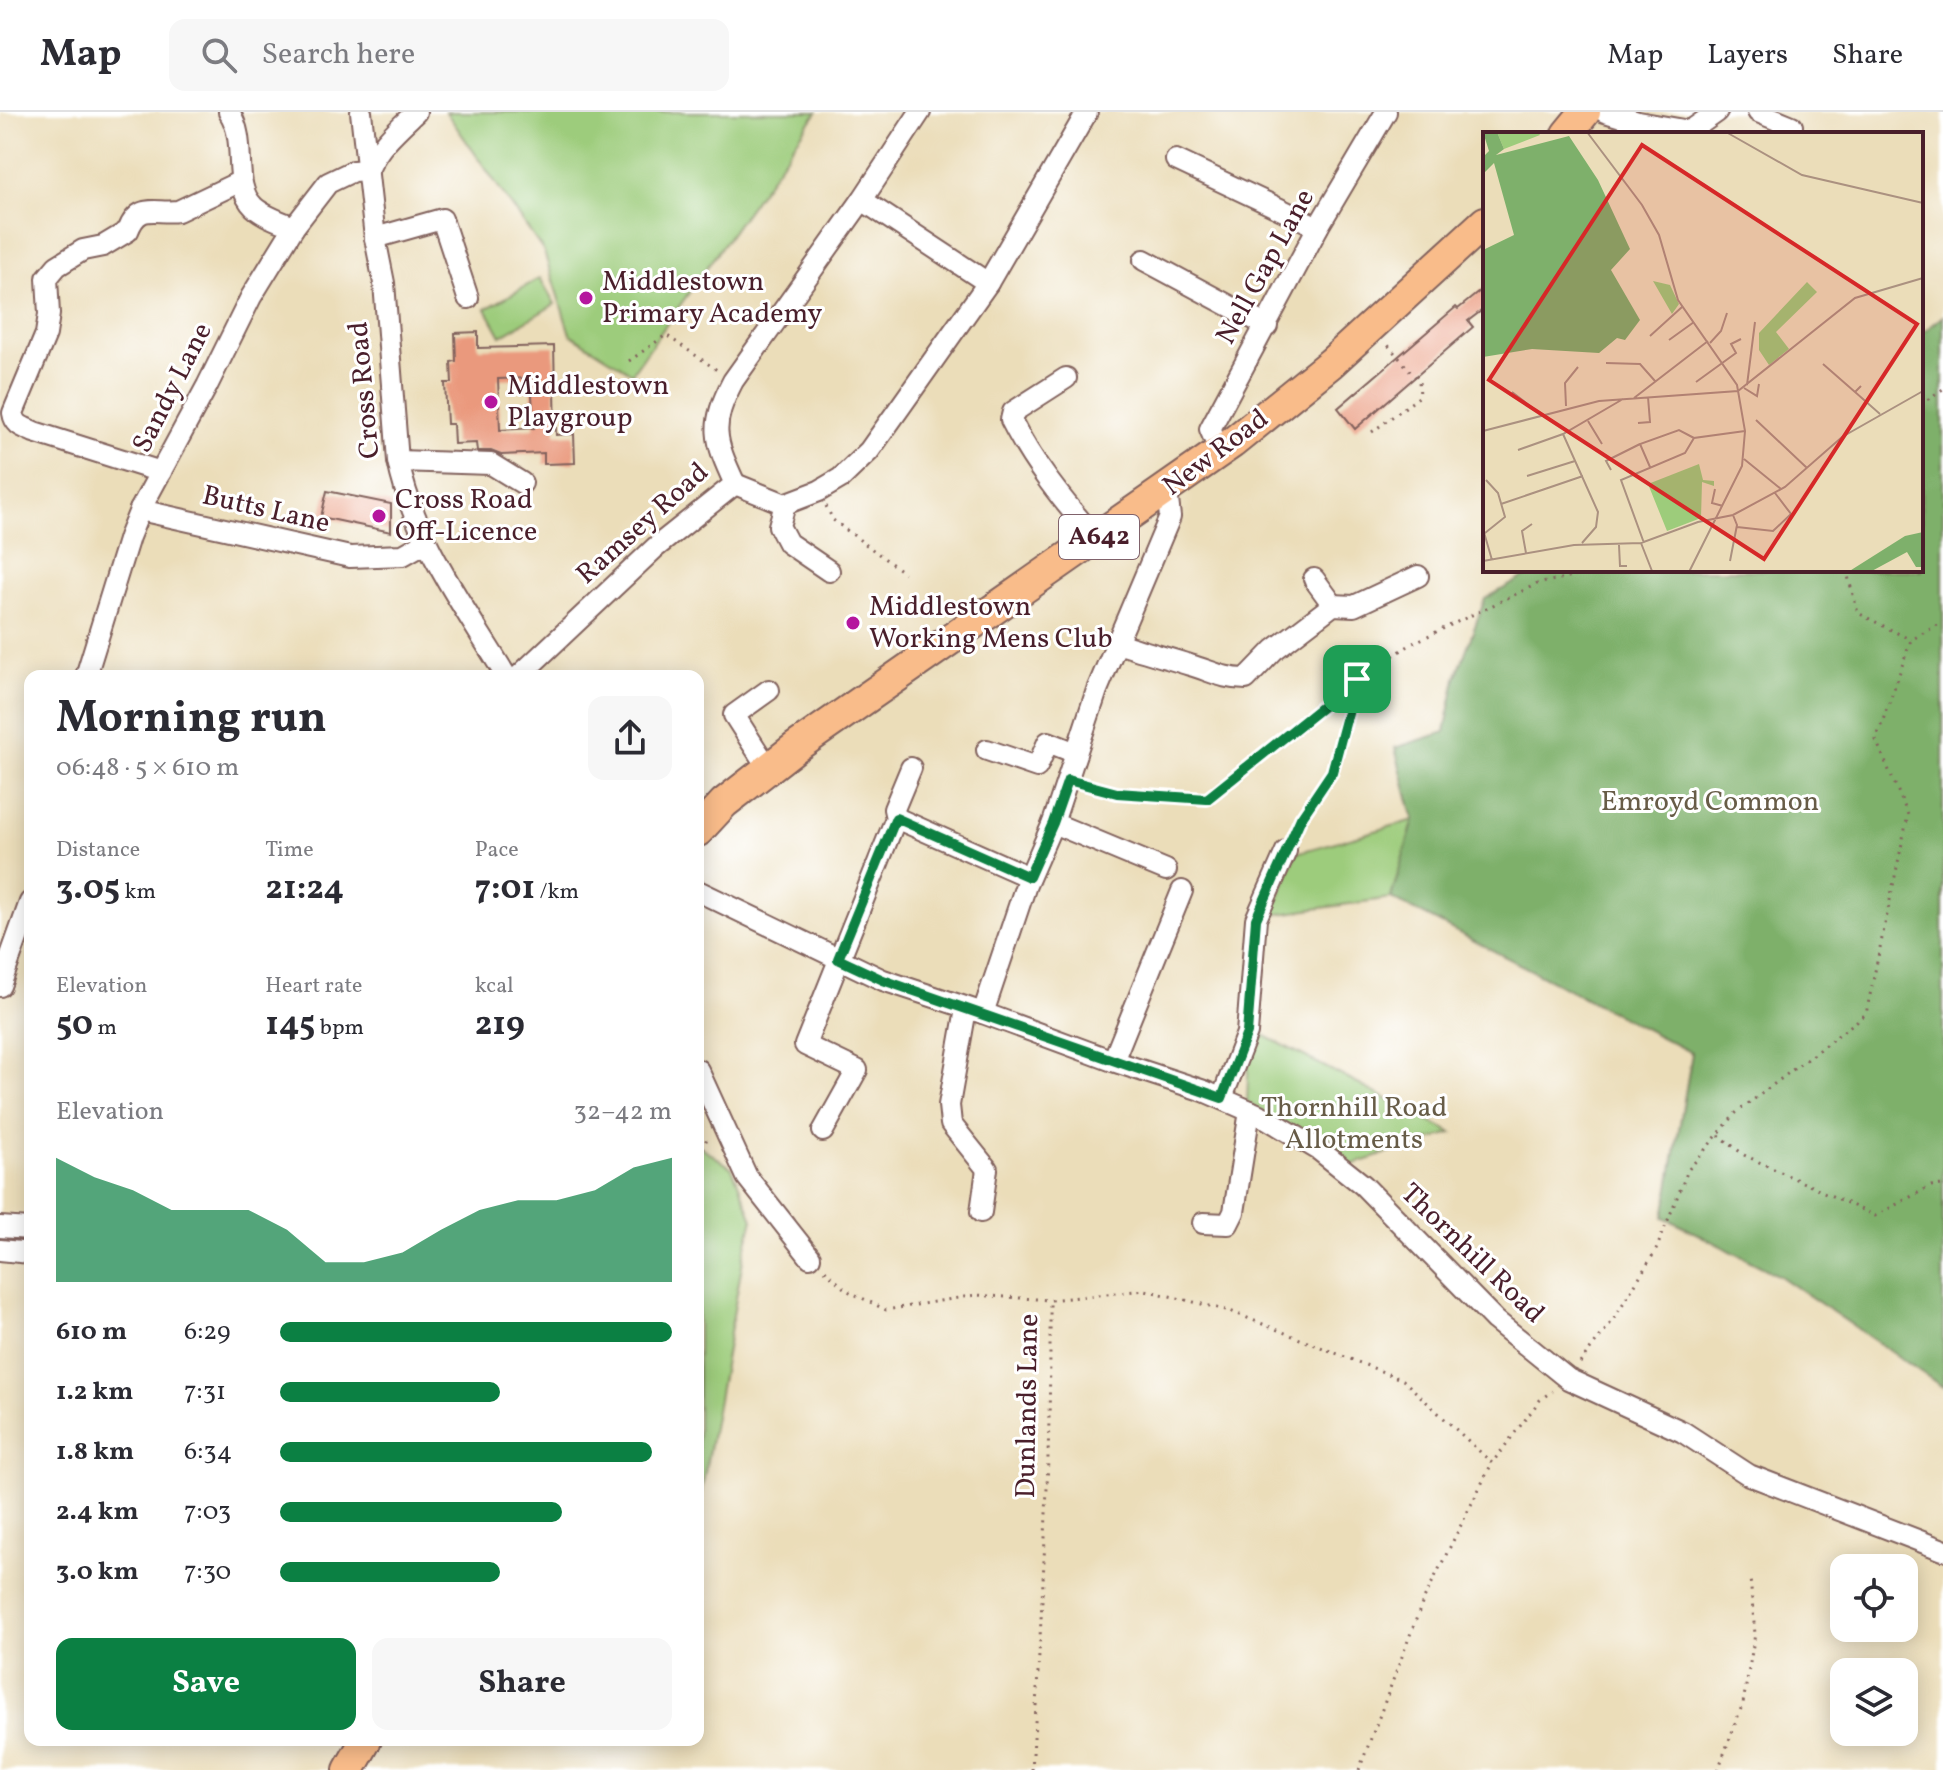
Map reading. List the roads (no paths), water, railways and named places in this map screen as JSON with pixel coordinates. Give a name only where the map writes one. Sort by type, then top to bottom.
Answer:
[{"type":"highway","points":[[1569,132],[1585,112]]},
{"type":"highway","name":"New Road","points":[[704,825],[724,803],[768,768],[1220,452],[1331,363],[1482,231]]},
{"type":"highway","points":[[349,1770],[363,1746]]},
{"type":"street","points":[[229,112],[237,124],[240,138],[241,181],[254,207],[294,227]]},
{"type":"street","name":"Cross Road","points":[[361,112],[375,238],[384,283],[398,461],[409,503],[426,542],[502,670]]},
{"type":"street","points":[[368,170],[386,140],[416,112]]},
{"type":"street","name":"Ramsey Road","points":[[525,670],[656,547],[735,484],[717,436],[719,408],[733,381],[862,200],[920,112]]},
{"type":"street","points":[[735,484],[785,504],[819,491],[841,478],[869,451],[988,283],[1087,112]]},
{"type":"street","name":"Nell Gap Lane","points":[[1220,452],[1210,429],[1318,227],[1386,112]]},
{"type":"street","points":[[1605,112],[1638,122],[1690,131],[1717,112]]},
{"type":"street","points":[[1758,112],[1792,126]]},
{"type":"street","points":[[1176,160],[1318,227]]},
{"type":"street","name":"Sandy Lane","points":[[88,670],[140,510],[251,297],[294,227],[328,183],[353,171],[368,170]]},
{"type":"street","points":[[161,472],[34,432],[17,424],[14,419],[13,413],[46,334],[49,314],[47,278],[57,266],[83,250],[103,246],[128,231],[132,221],[144,211],[178,211],[241,181]]},
{"type":"street","points":[[862,200],[988,283]]},
{"type":"street","points":[[375,238],[442,219],[468,298]]},
{"type":"street","points":[[1144,260],[1267,326]]},
{"type":"street","points":[[1066,378],[1013,412],[1011,420],[1027,453],[1096,539]]},
{"type":"street","points":[[398,461],[491,464],[522,483]]},
{"type":"street","points":[[981,1212],[987,1169],[951,1124],[949,1105],[975,1011],[1053,823],[1115,642],[1170,517],[1167,491]]},
{"type":"street","points":[[785,504],[779,526],[788,543],[829,571]]},
{"type":"street","name":"Butts Lane","points":[[140,510],[350,557],[403,555],[426,542]]},
{"type":"street","points":[[1115,642],[1227,679],[1246,679],[1274,650],[1344,606],[1418,576]]},
{"type":"street","points":[[1314,579],[1344,606]]},
{"type":"street","points":[[768,768],[734,715],[769,690]]},
{"type":"street","points":[[987,750],[1037,767],[1048,742],[1076,753]]},
{"type":"street","points":[[823,1131],[857,1070],[805,1045],[896,818],[894,809],[911,768]]},
{"type":"street","points":[[896,818],[1029,877]]},
{"type":"street","points":[[1053,823],[1166,870]]},
{"type":"street","points":[[1222,1098],[1247,1033],[1256,919],[1286,851]]},
{"type":"street","points":[[1113,1061],[1182,891]]},
{"type":"street","name":"Thornhill Road","points":[[704,894],[883,980],[1222,1098],[1250,1111],[1319,1150],[1363,1185],[1495,1320],[1568,1379],[1683,1432],[1749,1475],[1943,1550]]},
{"type":"street","points":[[0,986],[24,921]]},
{"type":"street","points":[[704,1083],[747,1177],[810,1257]]},
{"type":"street","points":[[1203,1223],[1228,1224],[1234,1212],[1250,1111]]},
{"type":"street","points":[[0,1227],[24,1229]]},
{"type":"street","points":[[0,1250],[24,1252]]},
{"type":"place","name":"Middlestown Primary Academy","points":[[586,298]]},
{"type":"place","name":"Middlestown Playgroup","points":[[491,402]]},
{"type":"place","name":"Cross Road Off-Licence","points":[[379,516]]},
{"type":"place","name":"Middlestown Working Mens Club","points":[[853,623]]},
{"type":"park label","name":"Emroyd Common","points":[[1710,802]]},
{"type":"park label","name":"Thornhill Road Allotments","points":[[1354,1124]]}]
